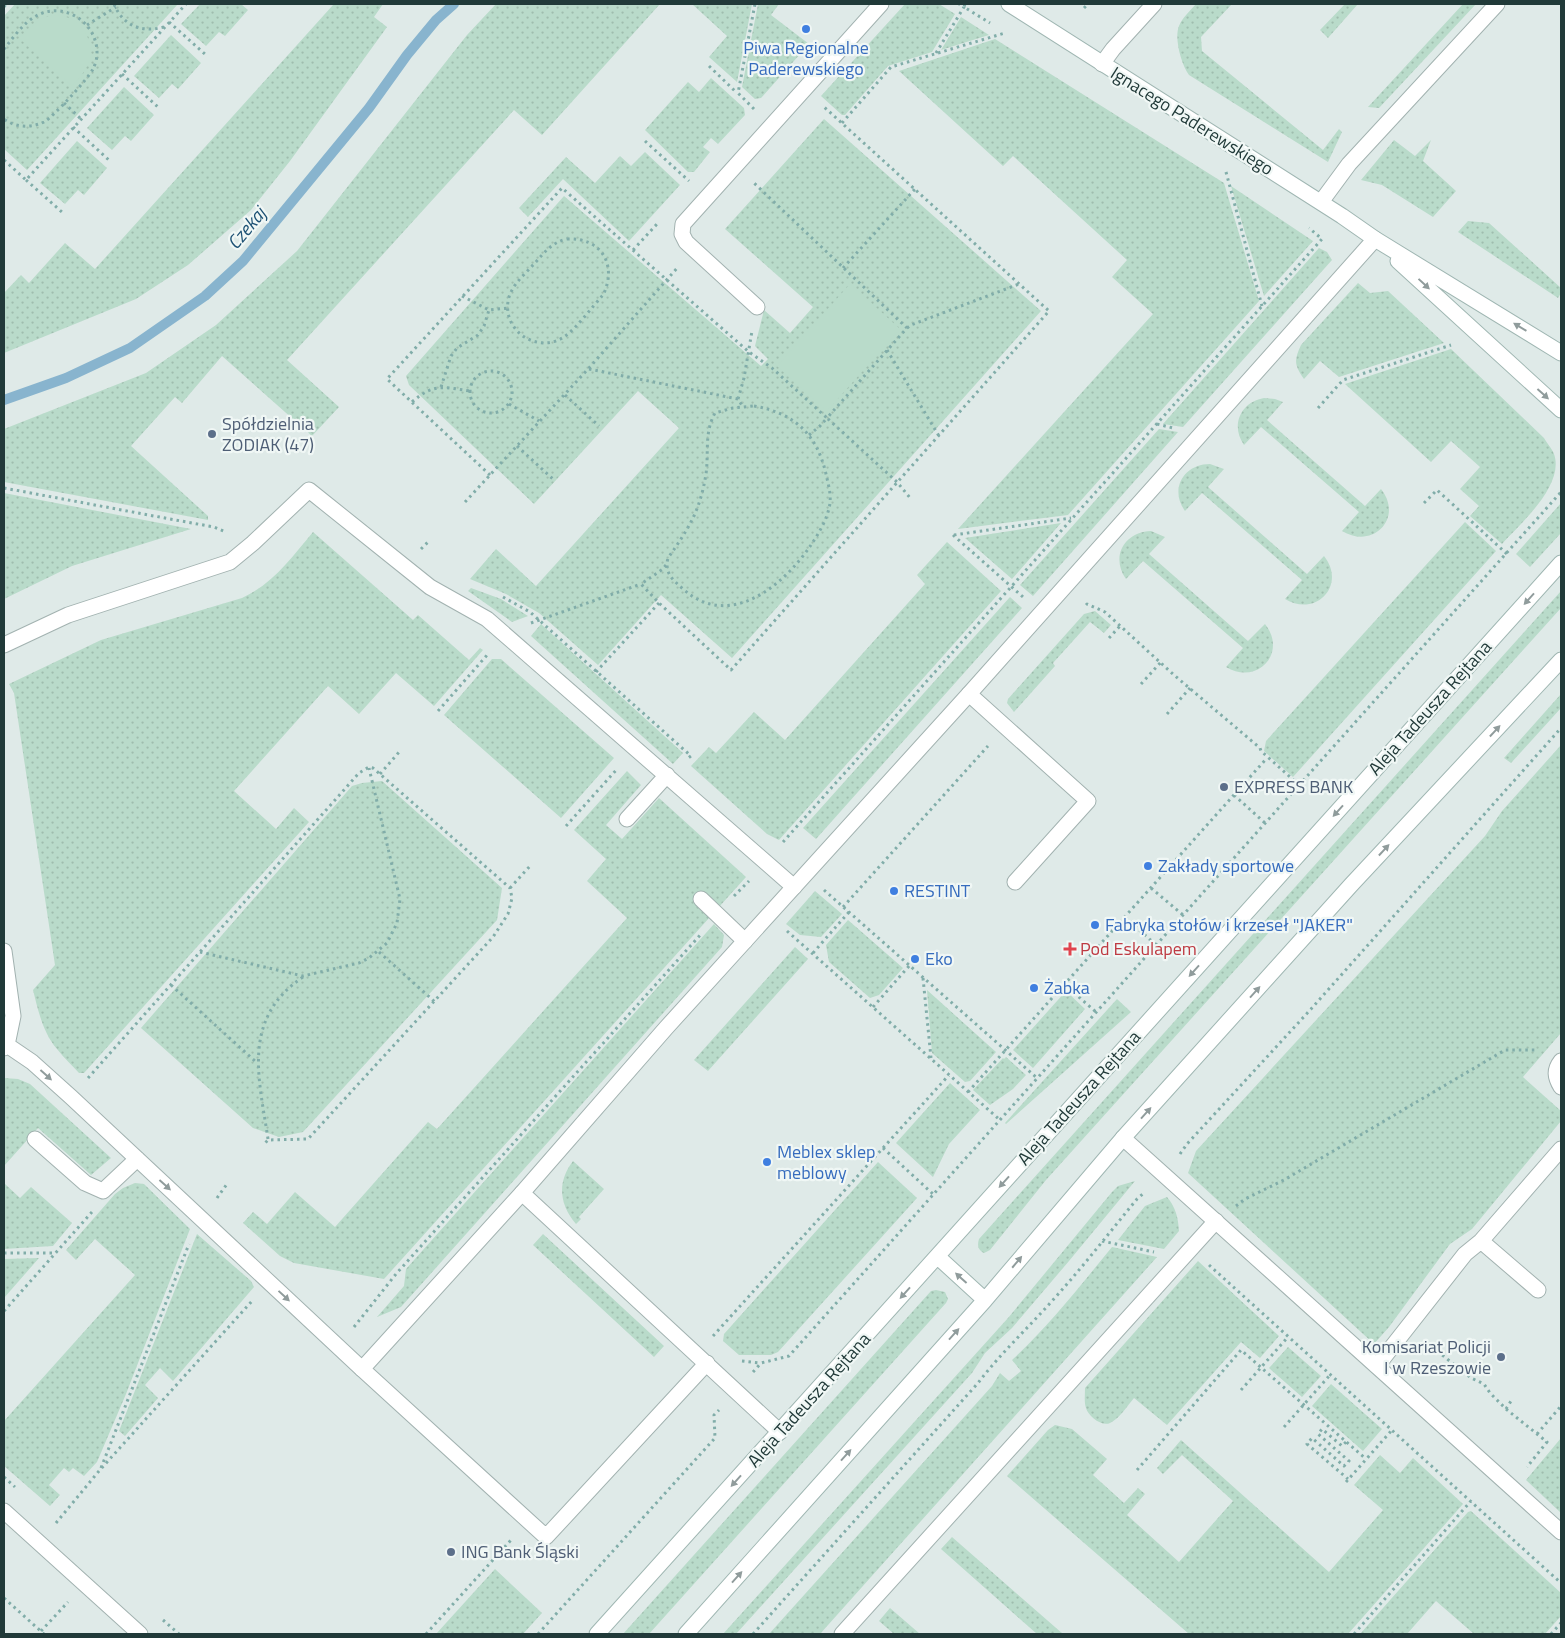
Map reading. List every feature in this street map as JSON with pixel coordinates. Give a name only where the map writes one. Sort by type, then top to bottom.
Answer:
[{"type":"street","points":[[757,307],[693,250],[683,237],[682,227],[684,221],[881,4]]},
{"type":"street","name":"Ignacego Paderewskiego","points":[[1009,4],[1321,202],[1375,239],[1561,353]]},
{"type":"street","points":[[1102,64],[1113,49],[1154,4]]},
{"type":"street","points":[[1321,202],[1349,164],[1497,4]]},
{"type":"street","points":[[362,1369],[522,1193],[794,886],[1375,239]]},
{"type":"street","name":"Ignacego Paderewskiego","points":[[1375,239],[1561,410]]},
{"type":"street","points":[[4,645],[68,616],[230,562],[309,490],[430,587],[487,620],[794,886]]},
{"type":"street","name":"Aleja Tadeusza Rejtana","points":[[597,1634],[1561,562]]},
{"type":"street","points":[[686,1634],[985,1300],[1123,1138],[1351,885],[1561,660]]},
{"type":"street","points":[[968,694],[1088,801],[1015,882]]},
{"type":"street","points":[[627,819],[666,775]]},
{"type":"street","points":[[701,899],[745,941]]},
{"type":"street","points":[[4,951],[13,1016],[6,1046],[32,1062],[338,1347],[546,1537],[702,1359]]},
{"type":"street","points":[[1561,1061],[1556,1067],[1556,1076],[1561,1087]]},
{"type":"street","points":[[1123,1138],[1561,1532]]},
{"type":"street","points":[[35,1139],[85,1184],[103,1192],[137,1159]]},
{"type":"street","points":[[1377,1366],[1464,1254],[1481,1241],[1561,1149]]},
{"type":"street","points":[[522,1193],[780,1432]]},
{"type":"street","points":[[842,1634],[1216,1221]]},
{"type":"street","points":[[1481,1241],[1538,1290]]},
{"type":"street","points":[[938,1257],[985,1300]]},
{"type":"street","points":[[6,1518],[140,1634]]},
{"type":"path","points":[[26,180],[186,4]]},
{"type":"path","points":[[738,93],[755,4]]},
{"type":"path","points":[[842,123],[891,67],[1005,33],[965,5],[959,4]]},
{"type":"path","points":[[1084,8],[1088,4]]},
{"type":"path","points":[[936,54],[965,5]]},
{"type":"path","points":[[87,25],[115,6],[119,14],[135,27],[150,30],[165,26]]},
{"type":"path","points":[[4,49],[36,16],[48,12],[61,11],[73,14],[92,31],[96,43],[97,56],[94,68],[86,79],[46,121],[22,126],[4,120]]},
{"type":"path","points":[[169,22],[206,55]]},
{"type":"path","points":[[708,66],[772,126]]},
{"type":"path","points":[[122,74],[159,108]]},
{"type":"path","points":[[641,584],[731,670],[1049,311],[804,90]]},
{"type":"path","points":[[64,103],[81,119]]},
{"type":"path","points":[[73,127],[110,162]]},
{"type":"path","points":[[4,160],[63,212]]},
{"type":"path","points":[[735,165],[907,328]]},
{"type":"path","points":[[1226,172],[1262,306]]},
{"type":"path","points":[[490,475],[388,379],[562,188],[749,352],[772,368],[897,482],[911,498]]},
{"type":"path","points":[[843,268],[915,189]]},
{"type":"path","points":[[338,1347],[396,1274],[1322,239],[1309,228]]},
{"type":"path","points":[[580,239],[592,243],[605,258],[609,277],[603,295],[570,333],[559,340],[547,343],[528,340],[510,321],[508,308],[510,295],[516,284],[549,247],[561,240],[580,239]]},
{"type":"path","points":[[465,502],[589,368],[693,250]]},
{"type":"path","points":[[809,435],[820,426],[911,325],[1019,284]]},
{"type":"path","points":[[462,296],[489,310],[508,308]]},
{"type":"path","points":[[743,407],[738,399],[757,307]]},
{"type":"path","points":[[441,387],[451,356],[457,348],[478,335],[484,326],[489,310]]},
{"type":"path","points":[[1318,408],[1343,380],[1454,344]]},
{"type":"path","points":[[888,350],[939,436]]},
{"type":"path","points":[[589,368],[738,399]]},
{"type":"path","points":[[491,370],[498,371],[507,377],[511,383],[513,394],[509,404],[497,412],[482,411],[474,404],[471,398],[470,391],[473,380],[481,373],[491,370]]},
{"type":"path","points":[[412,402],[422,394],[441,387],[470,391]]},
{"type":"path","points":[[564,394],[599,426]]},
{"type":"path","points":[[509,404],[539,421]]},
{"type":"path","points":[[438,711],[505,635],[539,620],[641,584],[663,569],[668,558],[693,521],[700,506],[706,473],[708,424],[715,413],[754,406],[774,410],[793,420],[809,435],[820,452],[830,493],[830,504],[824,522],[811,545],[780,581],[769,590],[748,601],[732,606],[716,604],[700,600],[685,591],[673,580],[668,573],[666,565]]},
{"type":"path","points":[[516,446],[554,480]]},
{"type":"path","points":[[4,488],[214,527],[253,542]]},
{"type":"path","points":[[1424,503],[1436,490],[1507,554]]},
{"type":"path","points":[[538,1634],[715,1438],[714,1415],[736,1390],[761,1363],[789,1356],[1561,492]]},
{"type":"path","points":[[1041,613],[953,535],[1072,518]]},
{"type":"path","points":[[596,672],[659,603]]},
{"type":"path","points":[[1081,611],[1087,604],[1105,612],[1260,748],[1260,751],[1267,758],[1299,785]]},
{"type":"path","points":[[1109,638],[1120,626]]},
{"type":"path","points":[[1140,684],[1161,662]]},
{"type":"path","points":[[1167,714],[1190,688]]},
{"type":"path","points":[[843,907],[1006,726]]},
{"type":"path","points":[[1176,1161],[1187,1144],[1311,1009],[1561,728]]},
{"type":"path","points":[[566,826],[636,749]]},
{"type":"path","points":[[380,774],[400,751]]},
{"type":"path","points":[[968,1092],[1267,758]]},
{"type":"path","points":[[263,1145],[268,1140],[308,1139],[493,937],[508,914],[512,898],[510,888],[380,774],[369,767]]},
{"type":"path","points":[[200,952],[303,976],[359,963],[379,952],[393,934],[400,911],[400,900],[369,767]]},
{"type":"path","points":[[71,1098],[359,773],[369,767]]},
{"type":"path","points":[[1234,795],[1265,823]]},
{"type":"path","points":[[510,888],[530,866]]},
{"type":"path","points":[[805,874],[1037,1078]]},
{"type":"path","points":[[1151,888],[1183,915]]},
{"type":"path","points":[[813,953],[850,912]]},
{"type":"path","points":[[769,914],[1000,1120]]},
{"type":"path","points":[[1124,917],[1156,945]]},
{"type":"path","points":[[379,952],[434,1002]]},
{"type":"path","points":[[873,1007],[910,965]]},
{"type":"path","points":[[268,1140],[258,1070],[260,1040],[266,1022],[276,1004],[289,988],[303,976]]},
{"type":"path","points":[[923,978],[931,1059]]},
{"type":"path","points":[[1064,984],[1096,1012]]},
{"type":"path","points":[[172,985],[256,1062]]},
{"type":"path","points":[[1216,1221],[1245,1199],[1284,1180],[1505,1050],[1543,1050]]},
{"type":"path","points":[[702,1359],[948,1075]]},
{"type":"path","points":[[883,1148],[933,1194]]},
{"type":"path","points":[[100,1471],[197,1224],[227,1184]]},
{"type":"path","points":[[753,1634],[978,1383],[991,1366],[1022,1335],[1137,1199],[1148,1190]]},
{"type":"path","points":[[4,1310],[101,1203],[103,1192]]},
{"type":"path","points":[[1102,1241],[1165,1254],[1191,1249],[1561,1583]]},
{"type":"path","points":[[4,1253],[56,1253]]},
{"type":"path","points":[[55,1524],[269,1282]]},
{"type":"path","points":[[1407,1327],[1471,1378],[1484,1384],[1506,1409],[1547,1442],[1510,1486]]},
{"type":"path","points":[[1241,1390],[1288,1337]]},
{"type":"path","points":[[1137,1470],[1241,1350],[1366,1459]]},
{"type":"path","points":[[1284,1427],[1330,1375]]},
{"type":"path","points":[[1506,1409],[1511,1401]]},
{"type":"path","points":[[1537,1434],[1561,1406]]},
{"type":"path","points":[[1346,1442],[1342,1446],[1322,1429],[1318,1434],[1349,1461],[1344,1466],[1312,1438],[1307,1444],[1347,1481],[1392,1430]]},
{"type":"path","points":[[1354,1634],[1471,1502]]},
{"type":"path","points":[[426,1634],[528,1521]]},
{"type":"path","points":[[4,1598],[42,1633],[74,1596]]},
{"type":"path","points":[[1551,1634],[1561,1623]]},
{"type":"path","points":[[166,1632],[170,1626]]},
{"type":"green space","points":[[15,4],[178,4],[27,170],[4,149],[4,16]]},
{"type":"green space","points":[[200,4],[241,4],[248,10],[225,36],[219,32],[206,46],[181,24]]},
{"type":"green space","points":[[332,4],[383,4],[374,17],[387,27],[290,161],[251,210],[188,265],[136,299],[4,353],[4,293],[21,275],[29,283],[65,243],[95,269]]},
{"type":"green space","points":[[496,4],[660,4],[542,135],[514,110],[287,360],[339,407],[312,436],[222,356],[182,403],[175,397],[131,446],[208,516],[208,520],[4,482],[4,429],[146,373],[216,325],[297,251],[467,35]]},
{"type":"green space","points":[[692,4],[752,4],[737,82],[709,57],[727,36]]},
{"type":"green space","points":[[758,4],[779,4],[771,15],[809,44],[761,98],[755,99],[742,87]]},
{"type":"green space","points":[[905,4],[939,4],[955,14],[932,52],[888,66],[845,115],[842,115],[821,96]]},
{"type":"green space","points":[[1196,4],[1232,4],[1201,37],[1202,51],[1323,150],[1339,129],[1342,132],[1328,162],[1189,75],[1183,64],[1177,37],[1182,20]]},
{"type":"green space","points":[[1345,4],[1358,4],[1328,38],[1320,30]]},
{"type":"green space","points":[[1463,4],[1476,4],[1379,108],[1368,107]]},
{"type":"green space","points":[[53,15],[67,17],[75,22],[85,32],[90,44],[91,51],[88,64],[72,86],[19,38],[40,19]]},
{"type":"green space","points":[[961,17],[989,35],[941,50]]},
{"type":"green space","points":[[171,35],[201,63],[178,89],[172,84],[159,98],[134,76]]},
{"type":"green space","points":[[995,39],[1224,183],[1259,301],[1068,515],[958,529],[1153,314],[1112,277],[1127,260],[1013,156],[1003,166],[899,71]]},
{"type":"green space","points":[[711,78],[744,108],[745,115],[718,144],[711,138],[703,147],[710,152],[694,172],[688,172],[645,130],[688,82],[699,92]]},
{"type":"green space","points":[[124,87],[154,115],[131,141],[125,136],[112,150],[87,128]]},
{"type":"green space","points":[[824,119],[1041,311],[732,658],[661,595],[598,665],[539,613],[506,594],[470,579],[496,549],[536,586],[679,428],[638,391],[534,504],[409,385],[406,376],[564,196],[761,366],[768,359],[755,346],[764,310],[790,333],[813,307],[725,229]]},
{"type":"green space","points":[[1394,140],[1415,156],[1431,140],[1423,161],[1456,191],[1433,217],[1382,185],[1361,180]]},
{"type":"green space","points":[[77,141],[107,168],[84,195],[78,190],[65,204],[40,183]]},
{"type":"green space","points":[[645,152],[680,185],[629,241],[563,179],[528,217],[519,208],[566,157],[595,183],[620,156],[631,166]]},
{"type":"green space","points":[[1231,186],[1313,241],[1264,296]]},
{"type":"green space","points":[[1468,221],[1489,223],[1561,288],[1558,298],[1458,232]]},
{"type":"green space","points":[[1319,248],[1327,252],[1332,260],[1183,427],[1163,424]]},
{"type":"green space","points":[[1358,283],[1370,293],[1388,291],[1444,343],[1339,377],[1320,361],[1304,379],[1298,370],[1296,362],[1301,345]]},
{"type":"green space","points":[[850,284],[900,329],[827,411],[777,366]]},
{"type":"green space","points":[[1451,349],[1544,438],[1554,454],[1556,466],[1547,491],[1529,515],[1502,544],[1470,516],[1479,506],[1460,489],[1480,467],[1451,441],[1431,462],[1345,384]]},
{"type":"green space","points":[[1264,398],[1283,402],[1267,420],[1365,506],[1381,489],[1387,500],[1389,510],[1387,520],[1382,528],[1374,534],[1364,537],[1354,536],[1342,531],[1359,512],[1261,427],[1244,445],[1238,430],[1240,416],[1249,404]]},
{"type":"green space","points":[[1159,429],[1178,432],[1033,596],[1020,585]]},
{"type":"green space","points":[[1210,464],[1224,469],[1208,487],[1307,574],[1324,556],[1330,567],[1332,578],[1325,596],[1307,604],[1297,604],[1285,599],[1302,580],[1202,493],[1185,511],[1180,503],[1178,494],[1182,479],[1193,468]]},
{"type":"green space","points":[[4,493],[191,529],[72,566],[4,599]]},
{"type":"green space","points":[[1561,503],[1561,533],[1530,567],[1516,554]]},
{"type":"green space","points":[[1465,522],[1496,551],[1293,777],[1264,751],[1266,741]]},
{"type":"green space","points":[[1061,523],[1012,579],[965,538]]},
{"type":"green space","points":[[1151,531],[1165,537],[1149,554],[1248,641],[1265,624],[1271,635],[1273,646],[1266,664],[1248,672],[1238,672],[1226,667],[1243,648],[1143,561],[1126,579],[1121,570],[1120,562],[1120,554],[1123,547],[1134,536],[1142,532]]},
{"type":"green space","points":[[313,532],[413,620],[418,615],[469,660],[480,648],[483,650],[434,706],[396,673],[359,714],[328,686],[234,791],[276,829],[294,808],[309,822],[84,1073],[79,1073],[48,1036],[33,990],[55,965],[14,693],[9,684],[101,640],[242,598],[273,578]]},
{"type":"green space","points":[[947,542],[1001,591],[779,840],[767,834],[691,766],[709,747],[716,753],[754,712],[785,740],[925,584],[917,575]]},
{"type":"green space","points":[[471,588],[501,599],[528,616],[512,622],[468,591]]},
{"type":"green space","points":[[1561,591],[1561,608],[1046,1180],[990,1250],[982,1252],[978,1247],[979,1239]]},
{"type":"green space","points":[[1010,597],[1022,608],[816,839],[803,828]]},
{"type":"green space","points":[[1095,611],[1111,625],[1104,633],[1090,622],[1053,663],[1055,666],[1014,712],[1007,703],[1008,699],[1084,614]]},
{"type":"green space","points":[[541,624],[683,753],[673,764],[531,636]]},
{"type":"green space","points":[[492,659],[501,659],[614,758],[561,818],[444,715]]},
{"type":"green space","points":[[1561,694],[1561,708],[1511,763],[1504,758]]},
{"type":"green space","points":[[1561,745],[1561,1033],[1523,1077],[1561,1111],[1561,1121],[1472,1229],[1450,1244],[1389,1327],[1374,1344],[1188,1173],[1196,1151],[1485,836],[1502,811]]},
{"type":"green space","points":[[627,771],[641,785],[606,825],[622,839],[659,798],[746,877],[384,1279],[294,1263],[280,1256],[243,1223],[253,1212],[267,1224],[295,1192],[335,1227],[428,1122],[437,1129],[627,918],[587,881],[606,859],[574,830]]},
{"type":"green space","points":[[382,781],[502,888],[497,920],[303,1132],[279,1137],[253,1128],[141,1028],[352,786]]},
{"type":"green space","points":[[815,891],[842,914],[821,937],[800,935],[786,924]]},
{"type":"green space","points":[[848,920],[903,968],[879,995],[870,998],[829,962],[826,945]]},
{"type":"green space","points":[[714,924],[724,935],[722,947],[401,1307],[377,1317],[404,1286],[406,1269]]},
{"type":"green space","points":[[795,947],[808,959],[708,1071],[694,1060]]},
{"type":"green space","points":[[927,990],[996,1052],[970,1081],[965,1082],[932,1053]]},
{"type":"green space","points":[[1066,991],[1085,1009],[1033,1068],[1013,1050]]},
{"type":"green space","points":[[1117,999],[1131,1012],[1006,1124],[1005,1123]]},
{"type":"green space","points":[[1006,1057],[1026,1075],[1013,1089],[990,1105],[973,1090]]},
{"type":"green space","points":[[4,1078],[18,1079],[30,1084],[111,1158],[91,1175],[38,1128],[4,1166]]},
{"type":"green space","points":[[950,1083],[980,1110],[949,1144],[933,1177],[896,1143]]},
{"type":"green space","points":[[573,1161],[604,1189],[579,1217],[581,1219],[576,1224],[566,1209],[562,1193],[564,1177]]},
{"type":"green space","points":[[878,1162],[917,1198],[778,1352],[771,1355],[739,1355],[723,1341],[724,1334]]},
{"type":"green space","points":[[1135,1181],[1012,1328],[985,1353],[972,1373],[736,1634],[723,1634],[1008,1318],[1112,1192],[1118,1186]]},
{"type":"green space","points":[[4,1183],[20,1198],[31,1187],[72,1223],[53,1246],[4,1249]]},
{"type":"green space","points":[[135,1183],[144,1184],[190,1229],[126,1394],[97,1462],[84,1476],[73,1468],[69,1472],[64,1468],[49,1485],[60,1495],[50,1506],[4,1466],[4,1421],[135,1275],[95,1239],[76,1260],[66,1250],[115,1194]]},
{"type":"green space","points":[[1167,1197],[1176,1213],[1179,1231],[1164,1249],[1118,1240],[1145,1206]]},
{"type":"green space","points":[[197,1234],[251,1281],[254,1287],[173,1381],[160,1368],[145,1385],[158,1398],[125,1436],[119,1431]]},
{"type":"green space","points":[[543,1234],[664,1346],[654,1357],[533,1245]]},
{"type":"green space","points":[[1112,1247],[1157,1257],[820,1634],[769,1634],[992,1386],[1000,1373],[1009,1381],[1021,1371],[1012,1360],[1051,1320]]},
{"type":"green space","points":[[39,1258],[4,1298],[4,1259]]},
{"type":"green space","points":[[1198,1261],[1279,1336],[1260,1358],[1241,1342],[1167,1425],[1134,1398],[1120,1415],[1110,1423],[1107,1424],[1096,1420],[1087,1411],[1085,1388]]},
{"type":"green space","points":[[931,1291],[945,1292],[948,1299],[946,1303],[649,1634],[623,1634]]},
{"type":"green space","points":[[1288,1347],[1321,1376],[1302,1397],[1269,1368]]},
{"type":"green space","points":[[1331,1384],[1382,1429],[1363,1451],[1312,1406]]},
{"type":"green space","points":[[1055,1425],[1072,1429],[1107,1459],[1093,1475],[1124,1503],[1138,1488],[1145,1494],[1127,1515],[1179,1562],[1233,1501],[1182,1455],[1163,1474],[1157,1468],[1181,1440],[1329,1572],[1383,1510],[1354,1485],[1380,1455],[1400,1473],[1413,1458],[1463,1504],[1348,1634],[1189,1634],[1007,1476],[1048,1430]]},
{"type":"green space","points":[[1561,1438],[1561,1513],[1526,1480]]},
{"type":"green space","points":[[1471,1511],[1561,1593],[1561,1616],[1545,1634],[1474,1634],[1436,1601],[1407,1634],[1360,1634],[1468,1512]]},
{"type":"green space","points":[[952,1537],[1063,1634],[1037,1634],[941,1549]]},
{"type":"green space","points":[[495,1569],[542,1613],[523,1634],[436,1634]]},
{"type":"green space","points":[[890,1608],[920,1634],[894,1634],[879,1621]]},
{"type":"waterway","name":"Czekaj","points":[[4,400],[66,378],[130,348],[205,296],[243,261],[369,108],[407,55],[436,20],[454,4]]},
{"type":"place","name":"Piwa Regionalne Paderewskiego","points":[[806,29]]},
{"type":"place","name":"Spółdzielnia ZODIAK (47)","points":[[212,434]]},
{"type":"place","name":"EXPRESS BANK","points":[[1224,787]]},
{"type":"place","name":"Zakłady sportowe","points":[[1148,866]]},
{"type":"place","name":"RESTINT","points":[[894,891]]},
{"type":"place","name":"Fabryka stołów i krzeseł \"JAKER\"","points":[[1095,925]]},
{"type":"place","name":"Pod Eskulapem","points":[[1070,949]]},
{"type":"place","name":"Eko","points":[[915,959]]},
{"type":"place","name":"Żabka","points":[[1034,988]]},
{"type":"place","name":"Meblex sklep meblowy","points":[[767,1162]]},
{"type":"place","name":"Komisariat Policji I w Rzeszowie","points":[[1501,1357]]},
{"type":"place","name":"ING Bank Śląski","points":[[451,1552]]}]
